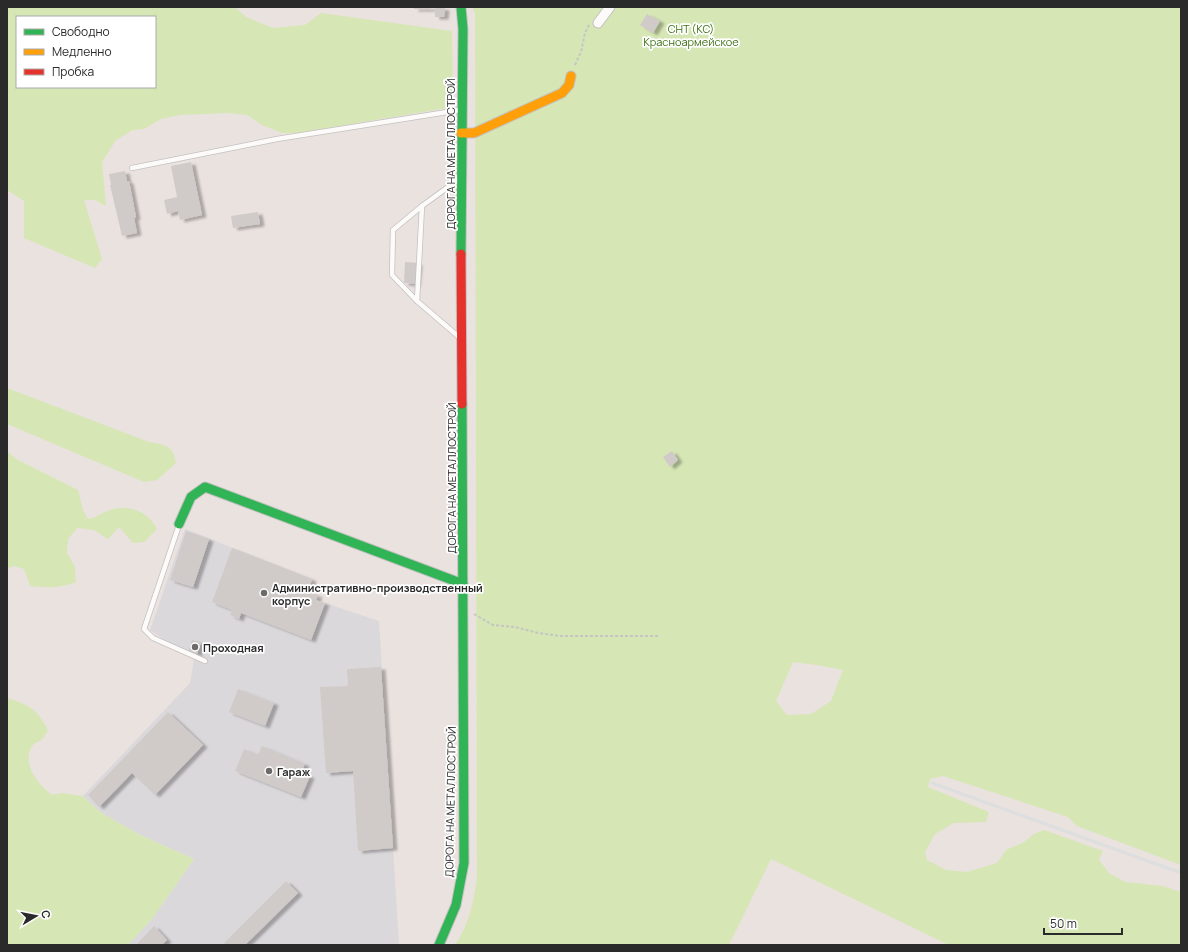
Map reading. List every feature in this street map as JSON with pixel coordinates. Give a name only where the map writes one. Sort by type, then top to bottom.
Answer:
[{"type":"street","name":"ДОРОГА НА МЕТАЛЛОСТРОЙ","points":[[439,945],[449,927],[460,896],[464,863],[461,133],[463,29],[461,7]]},
{"type":"street","points":[[598,22],[610,7]]},
{"type":"street","points":[[461,133],[474,133],[562,93],[568,85],[571,76]]},
{"type":"street","points":[[179,524],[188,500],[196,490],[205,487],[463,584]]},
{"type":"lane","points":[[132,168],[277,139],[462,110]]},
{"type":"lane","points":[[462,177],[422,206],[393,230],[392,275],[417,301],[463,340]]},
{"type":"lane","points":[[417,301],[422,206]]},
{"type":"lane","points":[[179,524],[144,629],[152,638],[205,661]]},
{"type":"path","points":[[571,76],[581,52],[588,25],[598,22]]},
{"type":"path","points":[[477,615],[493,625],[515,627],[538,633],[560,636],[660,636]]},
{"type":"shaded area","points":[[185,529],[312,579],[308,592],[318,595],[316,600],[379,621],[399,945],[128,945],[152,919],[194,859],[138,834],[100,812],[83,796],[190,683],[194,660],[150,630]]},
{"type":"green space","points":[[7,7],[235,7],[246,17],[273,28],[305,25],[321,13],[452,31],[453,107],[297,133],[282,133],[262,125],[247,115],[228,113],[180,115],[161,119],[144,129],[133,130],[116,140],[102,162],[106,206],[95,200],[84,200],[102,259],[95,268],[24,238],[24,201],[7,190]]},
{"type":"green space","name":"СНТ (КС) Красноармейское","points":[[472,7],[1181,7],[1181,865],[1077,826],[1068,817],[943,776],[930,779],[928,787],[989,812],[986,822],[954,823],[935,834],[925,852],[927,860],[946,870],[967,872],[997,863],[1006,850],[1024,842],[1034,834],[1044,830],[1103,851],[1099,860],[1109,873],[1125,882],[1163,886],[1181,892],[1181,945],[949,945],[771,859],[729,945],[455,945],[464,929],[470,912],[477,877],[475,13]],"holes":[[[793,662],[843,670],[831,701],[811,714],[787,715],[776,701]]]},
{"type":"green space","points":[[7,388],[149,442],[164,445],[171,449],[176,463],[157,480],[144,482],[7,424]]},
{"type":"green space","points":[[7,451],[16,459],[78,490],[83,510],[88,519],[113,509],[128,508],[148,517],[157,529],[144,542],[133,543],[119,527],[108,539],[94,530],[77,528],[68,539],[67,553],[75,567],[76,582],[53,587],[30,586],[24,569],[15,566],[7,568]]},
{"type":"green space","points":[[7,698],[32,709],[48,731],[42,739],[32,746],[29,753],[30,766],[41,786],[52,795],[62,793],[83,796],[100,812],[138,834],[194,859],[152,919],[128,945],[7,945]]},
{"type":"building","points":[[414,7],[431,7],[431,9],[414,9]]},
{"type":"building","points":[[435,7],[445,8],[444,17],[435,17]]},
{"type":"building","points":[[647,14],[660,21],[653,33],[640,25]]},
{"type":"building","points":[[191,162],[202,215],[180,220],[178,211],[167,214],[164,200],[177,197],[171,166]]},
{"type":"building","points":[[125,171],[127,181],[129,181],[136,217],[134,218],[137,233],[122,236],[110,185],[109,174]]},
{"type":"building","points":[[258,212],[260,224],[233,228],[231,216]]},
{"type":"building","points":[[405,262],[418,263],[416,284],[404,283]]},
{"type":"building","points":[[672,451],[678,460],[670,467],[663,457]]},
{"type":"building","points":[[186,531],[209,539],[193,587],[170,580]]},
{"type":"building","name":"Административно-производственный корпус","points":[[232,548],[312,579],[308,592],[318,595],[316,600],[325,603],[311,640],[241,613],[239,619],[230,615],[232,610],[212,602]]},
{"type":"building","name":"Проходная","points":[[192,640],[201,642],[197,654],[188,652]]},
{"type":"building","points":[[381,667],[393,848],[358,851],[353,771],[326,773],[320,687],[348,686],[347,669]]},
{"type":"building","points":[[238,689],[274,703],[265,726],[229,712]]},
{"type":"building","points":[[168,712],[203,745],[155,795],[132,773],[99,807],[88,795]]},
{"type":"building","name":"Гараж","points":[[262,746],[305,764],[301,772],[310,776],[301,797],[235,771],[244,749],[258,755]]},
{"type":"building","points":[[286,881],[298,893],[245,945],[226,945],[224,943]]},
{"type":"building","points":[[154,926],[167,940],[162,945],[136,945]]},
{"type":"railway","points":[[932,783],[1181,873]]},
{"type":"traffic: fast","points":[[461,7],[463,29],[461,254]]},
{"type":"traffic: fast","points":[[439,945],[456,905],[464,863],[462,404]]},
{"type":"traffic: fast","points":[[179,524],[191,497],[205,487],[463,584]]},
{"type":"traffic: slow","points":[[461,133],[474,133],[562,93],[569,85],[571,76]]},
{"type":"traffic: jam","points":[[461,254],[462,404]]},
{"type":"place","name":"Административно-производственный корпус","points":[[264,593]]},
{"type":"place","name":"Проходная","points":[[195,647]]},
{"type":"place","name":"Гараж","points":[[269,771]]}]
